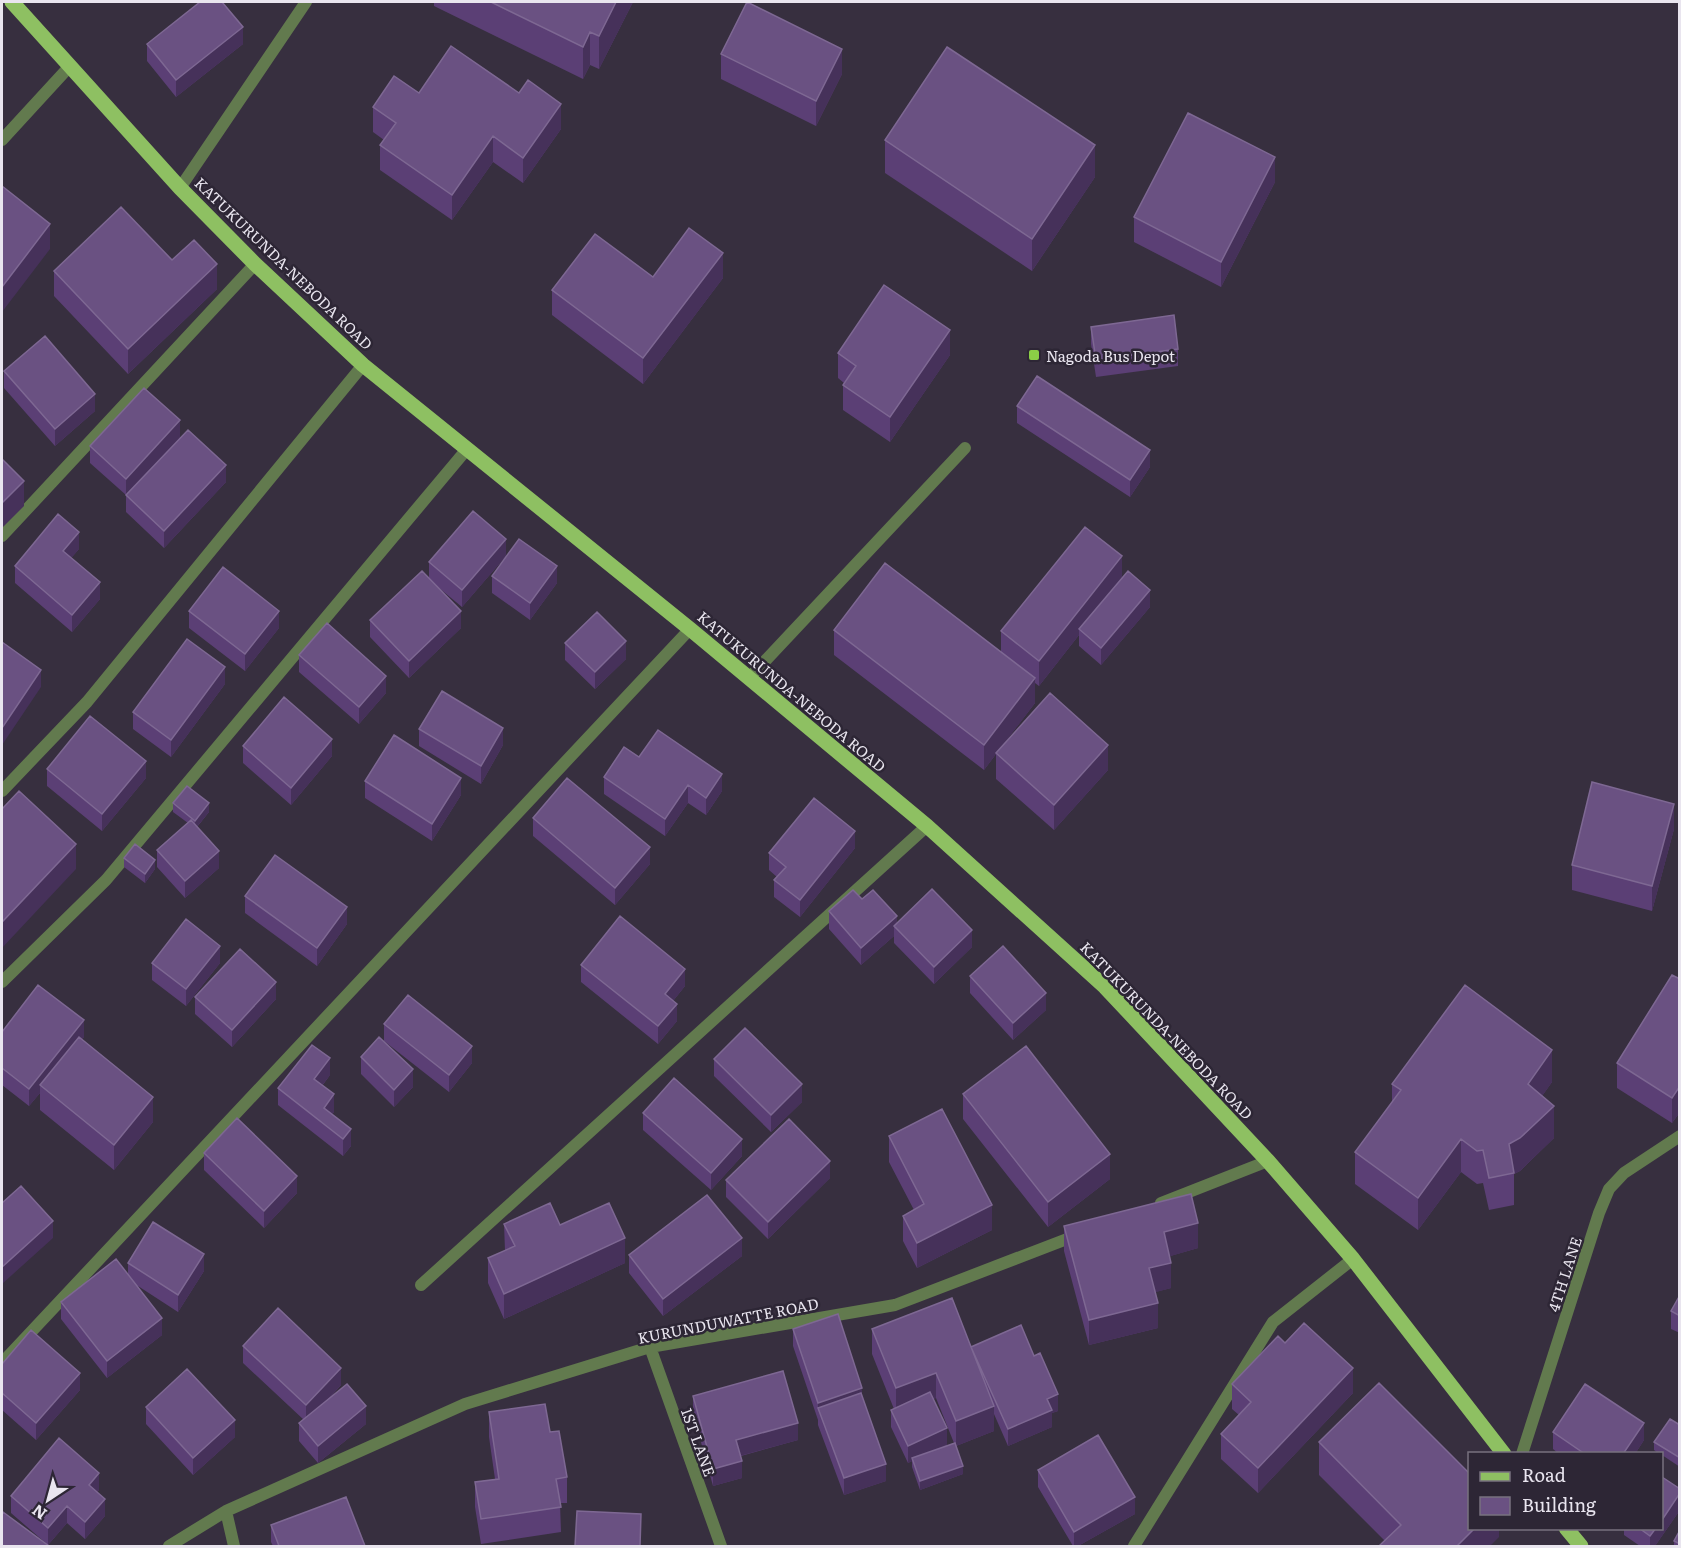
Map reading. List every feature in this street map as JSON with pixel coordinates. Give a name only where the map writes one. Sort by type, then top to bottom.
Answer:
[{"type":"main road","name":"KATUKURUNDA-NEBODA ROAD","points":[[12,2],[180,188],[255,264],[363,365],[749,678],[927,826],[1105,987],[1268,1161],[1353,1259],[1502,1452]]},
{"type":"main road","points":[[1568,1530],[1581,1546]]},
{"type":"street","points":[[180,188],[306,2]]},
{"type":"street","points":[[2,140],[69,67]]},
{"type":"street","points":[[2,536],[255,264]]},
{"type":"street","points":[[2,791],[87,702],[363,365]]},
{"type":"street","points":[[749,678],[965,448]]},
{"type":"street","points":[[2,982],[106,880],[467,449]]},
{"type":"street","points":[[2,1363],[690,630]]},
{"type":"street","points":[[421,1285],[927,826]]},
{"type":"street","name":"4TH LANE","points":[[1523,1452],[1609,1189],[1624,1173],[1680,1136]]},
{"type":"street","points":[[1152,1206],[1268,1161]]},
{"type":"street","name":"KURUNDUWATTE ROAD","points":[[169,1546],[226,1512],[465,1404],[650,1347],[896,1305],[1096,1228]]},
{"type":"street","points":[[1134,1546],[1273,1322],[1353,1259]]},
{"type":"street","name":"1ST LANE","points":[[650,1347],[721,1546]]},
{"type":"street","points":[[226,1512],[234,1546]]},
{"type":"building","points":[[200,2],[222,2],[243,27],[176,80],[147,44]]},
{"type":"building","points":[[491,2],[616,2],[599,36],[590,32],[583,47]]},
{"type":"building","points":[[747,2],[842,49],[816,101],[721,54]]},
{"type":"building","points":[[451,46],[519,93],[528,80],[561,104],[523,158],[493,136],[452,195],[380,145],[396,123],[373,107],[394,76],[419,93]]},
{"type":"building","points":[[947,47],[1095,145],[1032,239],[885,140]]},
{"type":"building","points":[[1188,113],[1275,157],[1221,262],[1134,217]]},
{"type":"building","points":[[2,186],[50,224],[2,287]]},
{"type":"building","points":[[121,207],[172,260],[194,240],[217,264],[128,349],[54,271]]},
{"type":"building","points":[[689,228],[723,253],[643,358],[552,290],[595,234],[653,277]]},
{"type":"building","points":[[884,285],[950,330],[890,417],[843,385],[856,366],[838,353]]},
{"type":"building","points":[[1174,315],[1178,349],[1096,360],[1091,327]]},
{"type":"building","points":[[45,336],[95,394],[55,429],[4,371]]},
{"type":"building","points":[[1037,376],[1150,450],[1130,480],[1017,406]]},
{"type":"building","points":[[144,388],[180,420],[126,479],[90,446]]},
{"type":"building","points":[[188,430],[226,465],[164,531],[126,495]]},
{"type":"building","points":[[2,459],[24,481],[2,503]]},
{"type":"building","points":[[473,511],[506,539],[462,590],[429,562]]},
{"type":"building","points":[[58,514],[79,532],[63,551],[100,582],[72,615],[15,566]]},
{"type":"building","points":[[1085,527],[1122,556],[1039,661],[1001,631]]},
{"type":"building","points":[[519,539],[557,566],[530,603],[492,576]]},
{"type":"building","points":[[885,563],[1035,678],[984,745],[834,630]]},
{"type":"building","points":[[223,567],[279,611],[245,654],[189,611]]},
{"type":"building","points":[[422,571],[461,611],[409,661],[370,620]]},
{"type":"building","points":[[1128,571],[1150,590],[1101,648],[1079,629]]},
{"type":"building","points":[[597,612],[626,641],[595,672],[565,643]]},
{"type":"building","points":[[327,623],[386,676],[359,707],[299,655]]},
{"type":"building","points":[[187,639],[225,667],[171,740],[133,712]]},
{"type":"building","points":[[2,642],[41,670],[2,728]]},
{"type":"building","points":[[442,691],[503,728],[481,766],[419,729]]},
{"type":"building","points":[[1050,693],[1108,745],[1054,805],[996,753]]},
{"type":"building","points":[[284,697],[332,739],[291,788],[243,746]]},
{"type":"building","points":[[90,716],[146,761],[102,814],[47,769]]},
{"type":"building","points":[[658,730],[722,774],[706,798],[688,785],[665,819],[604,777],[624,747],[639,757]]},
{"type":"building","points":[[394,735],[461,778],[432,824],[365,781]]},
{"type":"building","points":[[567,778],[650,847],[615,888],[533,818]]},
{"type":"building","points":[[1592,782],[1674,804],[1652,886],[1572,865]]},
{"type":"building","points":[[187,786],[209,803],[195,821],[173,803]]},
{"type":"building","points":[[19,791],[76,844],[2,922],[2,809]]},
{"type":"building","points":[[814,798],[855,831],[800,900],[774,880],[786,867],[769,853]]},
{"type":"building","points":[[191,820],[219,851],[185,881],[157,850]]},
{"type":"building","points":[[135,844],[155,860],[145,874],[124,858]]},
{"type":"building","points":[[275,855],[347,907],[317,948],[245,896]]},
{"type":"building","points":[[932,889],[972,930],[934,967],[894,926]]},
{"type":"building","points":[[853,890],[862,899],[873,890],[897,916],[861,948],[829,911]]},
{"type":"building","points":[[620,916],[685,969],[665,994],[677,1004],[658,1026],[581,965]]},
{"type":"building","points":[[186,919],[220,946],[186,989],[152,963]]},
{"type":"building","points":[[1003,946],[1046,993],[1013,1023],[970,976]]},
{"type":"building","points":[[240,949],[276,982],[232,1030],[195,997]]},
{"type":"building","points":[[1672,975],[1680,979],[1680,1086],[1672,1098],[1617,1063]]},
{"type":"building","points":[[38,985],[84,1020],[29,1089],[2,1068],[2,1032]]},
{"type":"building","points":[[1465,985],[1552,1050],[1528,1084],[1554,1106],[1520,1138],[1509,1144],[1514,1173],[1489,1178],[1483,1150],[1477,1151],[1461,1139],[1418,1198],[1355,1152],[1401,1090],[1392,1084]]},
{"type":"building","points":[[408,995],[472,1046],[449,1075],[384,1024]]},
{"type":"building","points":[[745,1028],[802,1084],[771,1115],[714,1059]]},
{"type":"building","points":[[79,1037],[153,1097],[114,1145],[40,1085]]},
{"type":"building","points":[[379,1037],[413,1069],[394,1090],[361,1057]]},
{"type":"building","points":[[312,1045],[330,1058],[314,1079],[334,1094],[324,1108],[351,1129],[343,1139],[278,1088]]},
{"type":"building","points":[[1026,1046],[1110,1154],[1048,1202],[963,1094]]},
{"type":"building","points":[[674,1078],[742,1139],[711,1173],[643,1113]]},
{"type":"building","points":[[942,1109],[992,1205],[917,1243],[903,1216],[924,1204],[889,1136]]},
{"type":"building","points":[[237,1118],[297,1176],[264,1211],[204,1153]]},
{"type":"building","points":[[789,1119],[830,1161],[768,1222],[726,1180]]},
{"type":"building","points":[[21,1186],[53,1221],[2,1267],[2,1203]]},
{"type":"building","points":[[1191,1194],[1198,1223],[1164,1232],[1171,1263],[1149,1268],[1158,1303],[1089,1320],[1064,1226]]},
{"type":"building","points":[[707,1195],[742,1238],[663,1299],[629,1255]]},
{"type":"building","points":[[550,1203],[560,1225],[609,1203],[625,1238],[504,1294],[488,1258],[515,1246],[504,1224]]},
{"type":"building","points":[[153,1222],[204,1254],[178,1295],[128,1263]]},
{"type":"building","points":[[116,1259],[162,1318],[107,1361],[61,1302]]},
{"type":"building","points":[[1680,1295],[1680,1316],[1671,1311]]},
{"type":"building","points":[[952,1298],[994,1406],[956,1421],[936,1373],[896,1388],[872,1329]]},
{"type":"building","points":[[278,1308],[341,1368],[306,1405],[243,1346]]},
{"type":"building","points":[[838,1314],[862,1388],[818,1403],[793,1329]]},
{"type":"building","points":[[1304,1323],[1353,1368],[1258,1468],[1221,1434],[1251,1402],[1232,1384],[1278,1336],[1285,1343]]},
{"type":"building","points":[[1021,1325],[1034,1356],[1040,1353],[1058,1394],[1047,1399],[1052,1410],[1008,1429],[971,1347]]},
{"type":"building","points":[[31,1330],[80,1373],[36,1423],[2,1393],[2,1364]]},
{"type":"building","points":[[187,1369],[235,1420],[193,1458],[146,1407]]},
{"type":"building","points":[[783,1371],[798,1423],[736,1440],[742,1461],[713,1469],[693,1396]]},
{"type":"building","points":[[1379,1383],[1468,1472],[1468,1530],[1473,1530],[1459,1546],[1379,1546],[1401,1525],[1319,1442]]},
{"type":"building","points":[[347,1384],[366,1406],[318,1446],[299,1423]]},
{"type":"building","points":[[1585,1384],[1644,1423],[1624,1452],[1582,1452],[1553,1432]]},
{"type":"building","points":[[930,1392],[947,1428],[908,1446],[891,1410]]},
{"type":"building","points":[[861,1393],[886,1464],[844,1478],[818,1408]]},
{"type":"building","points":[[545,1404],[550,1432],[559,1431],[567,1477],[556,1479],[561,1507],[481,1519],[475,1482],[499,1479],[489,1412]]},
{"type":"building","points":[[1670,1419],[1680,1425],[1680,1458],[1654,1442]]},
{"type":"building","points":[[1098,1435],[1135,1497],[1074,1532],[1038,1470]]},
{"type":"building","points":[[59,1438],[99,1473],[89,1485],[105,1499],[85,1522],[67,1506],[48,1528],[11,1496]]},
{"type":"building","points":[[955,1443],[963,1466],[920,1481],[912,1458]]},
{"type":"building","points":[[1663,1478],[1680,1489],[1680,1493],[1663,1518]]},
{"type":"building","points":[[346,1497],[365,1546],[279,1546],[271,1525]]},
{"type":"building","points":[[577,1511],[641,1514],[640,1546],[575,1546]]},
{"type":"building","points":[[3,1512],[49,1546],[2,1546]]},
{"type":"building","points":[[1642,1530],[1654,1530],[1650,1536]]},
{"type":"building","points":[[1680,1530],[1680,1544],[1674,1541]]},
{"type":"place","name":"Nagoda Bus Depot","points":[[1034,355]]}]
